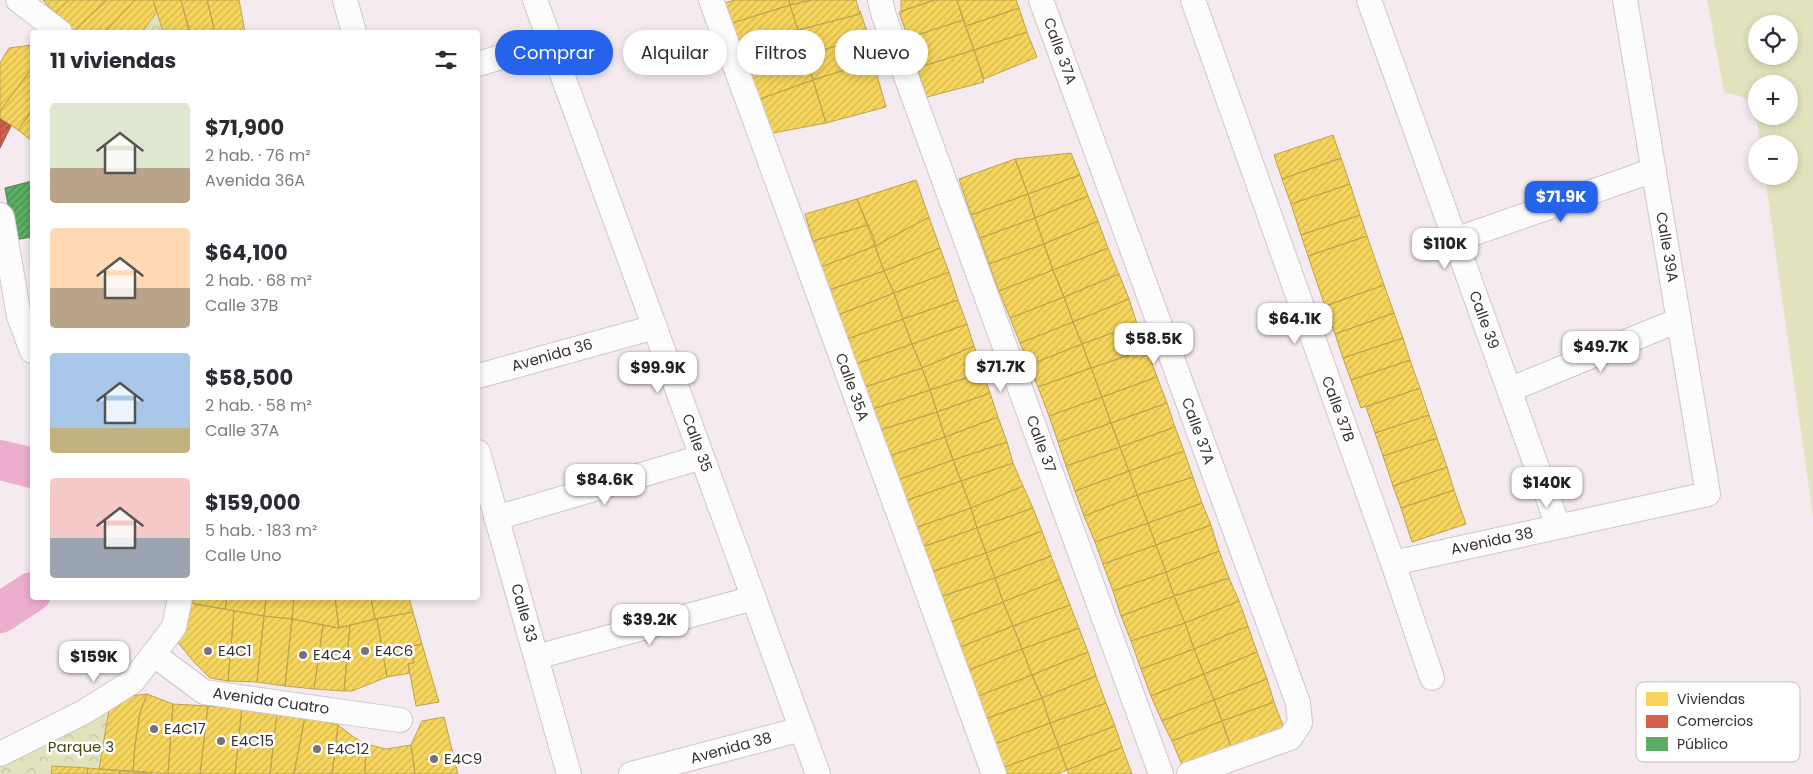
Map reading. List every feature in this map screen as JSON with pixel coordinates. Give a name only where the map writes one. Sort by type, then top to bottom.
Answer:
[{"type":"street","points":[[18,0],[57,30]]},
{"type":"street","points":[[345,0],[353,30]]},
{"type":"street","name":"Calle 35","points":[[536,0],[547,30]]},
{"type":"street","name":"Calle 35A","points":[[711,0],[994,774]]},
{"type":"street","name":"Calle 37","points":[[880,0],[891,35],[1161,774]]},
{"type":"street","name":"Calle 37A","points":[[1041,0],[1298,704],[1300,723],[1290,738],[1189,774]]},
{"type":"street","name":"Calle 37B","points":[[1193,0],[1432,678]]},
{"type":"street","name":"Calle 39","points":[[1369,0],[1558,526]]},
{"type":"street","name":"Calle 39A","points":[[1625,0],[1708,494]]},
{"type":"street","points":[[480,63],[495,59]]},
{"type":"street","name":"Calle 35","points":[[563,75],[818,774]]},
{"type":"street","points":[[1455,240],[1654,170]]},
{"type":"street","points":[[0,215],[2,217],[19,316],[30,346]]},
{"type":"street","points":[[1509,390],[1679,320]]},
{"type":"street","name":"Avenida 36","points":[[480,375],[655,327]]},
{"type":"street","points":[[496,518],[702,457]]},
{"type":"street","name":"Calle 33","points":[[480,459],[570,774]]},
{"type":"street","name":"Avenida 38","points":[[1393,563],[1708,494]]},
{"type":"street","points":[[536,657],[754,598]]},
{"type":"street","points":[[0,754],[84,712],[133,681],[174,627],[180,600]]},
{"type":"street","name":"Avenida Cuatro","points":[[153,654],[204,692],[400,720]]},
{"type":"street","name":"Avenida 38","points":[[631,774],[802,730]]},
{"type":"green space","points":[[1707,0],[1813,0],[1813,517],[1766,185],[1798,185],[1798,135],[1759,135],[1758,125],[1798,125],[1798,75],[1748,75],[1748,101],[1737,95],[1724,92]]},
{"type":"green space","points":[[157,12],[162,30],[144,30]]},
{"type":"green space","name":"Parque 3","points":[[109,710],[99,769],[53,766],[51,774],[0,774],[0,763]]},
{"type":"building: Viviendas","points":[[43,0],[69,0],[55,14]]},
{"type":"building: Viviendas","points":[[69,0],[107,0],[75,30],[71,30],[55,14]]},
{"type":"building: Viviendas","points":[[107,0],[135,0],[107,30],[75,30]]},
{"type":"building: Viviendas","points":[[135,0],[153,0],[157,12],[144,30],[107,30]]},
{"type":"building: Viviendas","points":[[153,0],[181,0],[188,30],[162,30]]},
{"type":"building: Viviendas","points":[[181,0],[207,0],[214,30],[189,30]]},
{"type":"building: Viviendas","points":[[207,0],[239,0],[245,30],[214,30]]},
{"type":"building: Viviendas","points":[[734,0],[789,0],[790,5],[729,24],[722,4]]},
{"type":"building: Viviendas","points":[[789,0],[812,0],[790,5]]},
{"type":"building: Viviendas","points":[[812,0],[856,0],[860,14],[798,30],[790,5]]},
{"type":"building: Viviendas","points":[[901,0],[935,0],[901,11]]},
{"type":"building: Viviendas","points":[[935,0],[957,0],[963,20],[928,31],[905,30],[899,12]]},
{"type":"building: Viviendas","points":[[1016,0],[1019,8],[966,26],[957,1]]},
{"type":"building: Viviendas","points":[[790,5],[798,30],[737,30],[737,46],[729,24]]},
{"type":"building: Viviendas","points":[[1019,8],[1027,32],[974,50],[966,26]]},
{"type":"building: Viviendas","points":[[860,11],[867,30],[835,30],[835,46],[825,49],[825,30],[798,30],[860,14]]},
{"type":"building: Viviendas","points":[[963,20],[974,50],[928,65],[928,31]]},
{"type":"building: Viviendas","points":[[1027,32],[1037,57],[984,79],[974,50]]},
{"type":"building: Viviendas","points":[[30,45],[30,71],[0,111],[0,63],[9,48]]},
{"type":"building: Viviendas","points":[[835,46],[835,73],[813,80],[811,75],[825,75],[825,49]]},
{"type":"building: Viviendas","points":[[974,50],[984,82],[927,97],[919,75],[928,75],[928,65]]},
{"type":"building: Viviendas","points":[[30,71],[30,113],[18,130],[0,118],[0,111]]},
{"type":"building: Viviendas","points":[[835,73],[835,75],[877,75],[886,107],[826,123],[813,80]]},
{"type":"building: Viviendas","points":[[748,75],[811,75],[813,80],[757,100]]},
{"type":"building: Viviendas","points":[[813,80],[826,123],[768,134],[757,100]]},
{"type":"building: Viviendas","points":[[30,113],[30,139],[18,130]]},
{"type":"building: Viviendas","points":[[1333,135],[1341,158],[1282,179],[1274,155]]},
{"type":"building: Viviendas","points":[[1071,153],[1080,175],[1028,194],[1015,159]]},
{"type":"building: Viviendas","points":[[1341,158],[1350,184],[1291,204],[1282,179]]},
{"type":"building: Viviendas","points":[[1015,159],[1028,194],[971,215],[959,179]]},
{"type":"building: Viviendas","points":[[1080,175],[1088,196],[1035,218],[1028,194]]},
{"type":"building: Viviendas","points":[[916,180],[929,217],[875,246],[857,199]]},
{"type":"building: Viviendas","points":[[1350,184],[1360,215],[1301,235],[1291,204]]},
{"type":"building: Viviendas","points":[[1028,194],[1035,218],[980,238],[971,215]]},
{"type":"building: Viviendas","points":[[1088,196],[1098,221],[1044,244],[1035,218]]},
{"type":"building: Viviendas","points":[[857,199],[868,225],[813,241],[805,214]]},
{"type":"building: Viviendas","points":[[1360,215],[1367,236],[1308,256],[1301,235]]},
{"type":"building: Viviendas","points":[[929,217],[940,248],[884,271],[875,246]]},
{"type":"building: Viviendas","points":[[1035,218],[1044,244],[989,264],[980,238]]},
{"type":"building: Viviendas","points":[[1098,221],[1108,248],[1053,270],[1044,244]]},
{"type":"building: Viviendas","points":[[868,225],[874,238],[875,246],[821,267],[813,241]]},
{"type":"building: Viviendas","points":[[1367,236],[1384,285],[1325,306],[1308,256]]},
{"type":"building: Viviendas","points":[[1044,244],[1053,270],[999,291],[989,264]]},
{"type":"building: Viviendas","points":[[875,246],[884,271],[829,290],[821,267]]},
{"type":"building: Viviendas","points":[[940,248],[949,272],[894,293],[884,271]]},
{"type":"building: Viviendas","points":[[1108,248],[1119,274],[1064,297],[1053,270]]},
{"type":"building: Viviendas","points":[[1053,270],[1064,297],[1010,318],[999,291]]},
{"type":"building: Viviendas","points":[[884,271],[894,293],[838,315],[829,290]]},
{"type":"building: Viviendas","points":[[949,272],[958,300],[903,319],[894,293]]},
{"type":"building: Viviendas","points":[[1119,274],[1129,299],[1073,322],[1064,297]]},
{"type":"building: Viviendas","points":[[1384,285],[1394,313],[1335,334],[1325,306]]},
{"type":"building: Viviendas","points":[[894,293],[903,319],[847,339],[838,315]]},
{"type":"building: Viviendas","points":[[1064,297],[1073,322],[1020,343],[1010,318]]},
{"type":"building: Viviendas","points":[[1129,299],[1137,324],[1082,344],[1073,322]]},
{"type":"building: Viviendas","points":[[958,300],[967,324],[912,344],[903,319]]},
{"type":"building: Viviendas","points":[[1394,313],[1403,338],[1343,358],[1335,334]]},
{"type":"building: Viviendas","points":[[903,319],[912,344],[856,364],[847,339]]},
{"type":"building: Viviendas","points":[[1073,322],[1082,344],[1029,365],[1020,343]]},
{"type":"building: Viviendas","points":[[967,324],[974,346],[922,368],[912,344]]},
{"type":"building: Viviendas","points":[[1137,324],[1147,349],[1091,368],[1082,344]]},
{"type":"building: Viviendas","points":[[1403,338],[1410,360],[1351,380],[1343,358]]},
{"type":"building: Viviendas","points":[[912,344],[922,368],[865,387],[856,364]]},
{"type":"building: Viviendas","points":[[1082,344],[1091,368],[1038,387],[1029,365]]},
{"type":"building: Viviendas","points":[[974,346],[983,372],[930,390],[922,368]]},
{"type":"building: Viviendas","points":[[1147,349],[1157,377],[1102,397],[1091,368]]},
{"type":"building: Viviendas","points":[[1410,360],[1420,388],[1361,408],[1351,380]]},
{"type":"building: Viviendas","points":[[922,368],[930,390],[873,409],[865,387]]},
{"type":"building: Viviendas","points":[[1091,368],[1102,397],[1049,416],[1038,387]]},
{"type":"building: Viviendas","points":[[983,372],[990,393],[937,412],[930,390]]},
{"type":"building: Viviendas","points":[[1157,377],[1167,403],[1111,423],[1102,397]]},
{"type":"building: Viviendas","points":[[1420,388],[1429,415],[1375,433],[1366,407]]},
{"type":"building: Viviendas","points":[[930,390],[937,412],[880,430],[873,409]]},
{"type":"building: Viviendas","points":[[990,393],[998,417],[945,437],[937,412]]},
{"type":"building: Viviendas","points":[[1102,397],[1111,423],[1058,442],[1049,416]]},
{"type":"building: Viviendas","points":[[1167,403],[1175,427],[1120,447],[1111,423]]},
{"type":"building: Viviendas","points":[[937,412],[945,437],[889,456],[880,430]]},
{"type":"building: Viviendas","points":[[1429,415],[1437,438],[1383,456],[1375,433]]},
{"type":"building: Viviendas","points":[[998,417],[1007,442],[953,460],[945,437]]},
{"type":"building: Viviendas","points":[[1111,423],[1120,447],[1066,466],[1058,442]]},
{"type":"building: Viviendas","points":[[1175,427],[1184,451],[1129,471],[1120,447]]},
{"type":"building: Viviendas","points":[[945,437],[953,460],[898,480],[889,456]]},
{"type":"building: Viviendas","points":[[1437,438],[1447,467],[1393,486],[1383,456]]},
{"type":"building: Viviendas","points":[[1007,442],[1013,463],[961,481],[953,460]]},
{"type":"building: Viviendas","points":[[1120,447],[1129,471],[1075,491],[1066,466]]},
{"type":"building: Viviendas","points":[[1184,451],[1193,477],[1137,495],[1129,471]]},
{"type":"building: Viviendas","points":[[953,460],[961,481],[905,501],[898,480]]},
{"type":"building: Viviendas","points":[[1013,463],[1023,486],[971,508],[961,481]]},
{"type":"building: Viviendas","points":[[1447,467],[1454,490],[1401,508],[1393,486]]},
{"type":"building: Viviendas","points":[[1129,471],[1137,495],[1084,516],[1075,491]]},
{"type":"building: Viviendas","points":[[1193,477],[1202,503],[1148,523],[1137,495]]},
{"type":"building: Viviendas","points":[[961,481],[971,508],[915,528],[905,501]]},
{"type":"building: Viviendas","points":[[1023,486],[1033,508],[977,528],[971,508]]},
{"type":"building: Viviendas","points":[[1454,490],[1466,524],[1412,542],[1401,508]]},
{"type":"building: Viviendas","points":[[1137,495],[1148,523],[1095,542],[1084,516]]},
{"type":"building: Viviendas","points":[[1202,503],[1211,525],[1156,545],[1148,523]]},
{"type":"building: Viviendas","points":[[971,508],[977,528],[922,547],[915,528]]},
{"type":"building: Viviendas","points":[[1033,508],[1042,531],[986,553],[977,528]]},
{"type":"building: Viviendas","points":[[1148,523],[1156,545],[1103,564],[1095,542]]},
{"type":"building: Viviendas","points":[[1211,525],[1219,551],[1166,572],[1156,545]]},
{"type":"building: Viviendas","points":[[977,528],[986,553],[931,572],[922,547]]},
{"type":"building: Viviendas","points":[[1042,531],[1051,556],[995,578],[986,553]]},
{"type":"building: Viviendas","points":[[1156,545],[1166,572],[1113,591],[1103,564]]},
{"type":"building: Viviendas","points":[[1219,551],[1229,578],[1174,596],[1166,572]]},
{"type":"building: Viviendas","points":[[986,553],[995,578],[940,597],[931,572]]},
{"type":"building: Viviendas","points":[[1051,556],[1060,579],[1003,602],[995,578]]},
{"type":"building: Viviendas","points":[[1166,572],[1174,596],[1121,616],[1113,591]]},
{"type":"building: Viviendas","points":[[995,578],[1003,602],[949,623],[940,597]]},
{"type":"building: Viviendas","points":[[1229,578],[1239,601],[1185,623],[1174,596]]},
{"type":"building: Viviendas","points":[[1060,579],[1070,605],[1013,626],[1003,602]]},
{"type":"building: Viviendas","points":[[1174,596],[1185,623],[1131,641],[1121,616]]},
{"type":"building: Viviendas","points":[[184,600],[227,600],[225,609],[184,602]]},
{"type":"building: Viviendas","points":[[227,600],[266,600],[264,616],[225,609]]},
{"type":"building: Viviendas","points":[[266,600],[294,600],[292,619],[264,616]]},
{"type":"building: Viviendas","points":[[294,600],[335,600],[339,628],[292,619]]},
{"type":"building: Viviendas","points":[[335,600],[371,600],[375,619],[339,628]]},
{"type":"building: Viviendas","points":[[371,600],[410,600],[413,612],[375,619]]},
{"type":"building: Viviendas","points":[[1239,601],[1248,626],[1194,649],[1185,623]]},
{"type":"building: Viviendas","name":"E4C1","points":[[184,602],[234,611],[228,681],[210,678],[176,640]]},
{"type":"building: Viviendas","points":[[1003,602],[1013,626],[958,648],[949,623]]},
{"type":"building: Viviendas","points":[[1070,605],[1079,628],[1022,649],[1013,626]]},
{"type":"building: Viviendas","points":[[234,611],[264,616],[257,682],[228,681]]},
{"type":"building: Viviendas","points":[[413,612],[422,644],[411,646],[414,663],[408,664],[410,673],[387,677],[377,619]]},
{"type":"building: Viviendas","points":[[264,616],[292,619],[285,686],[257,682]]},
{"type":"building: Viviendas","name":"E4C4","points":[[292,619],[323,625],[314,689],[285,686]]},
{"type":"building: Viviendas","name":"E4C6","points":[[377,619],[387,677],[352,691],[344,691],[350,625]]},
{"type":"building: Viviendas","points":[[1185,623],[1194,649],[1141,669],[1131,641]]},
{"type":"building: Viviendas","points":[[323,625],[339,628],[350,625],[344,691],[314,689]]},
{"type":"building: Viviendas","points":[[1013,626],[1022,649],[966,671],[958,648]]},
{"type":"building: Viviendas","points":[[1248,626],[1257,652],[1204,674],[1194,649]]},
{"type":"building: Viviendas","points":[[1079,628],[1088,652],[1032,675],[1022,649]]},
{"type":"building: Viviendas","points":[[422,644],[439,702],[416,706],[408,664],[414,663],[411,646]]},
{"type":"building: Viviendas","points":[[1022,649],[1032,675],[976,697],[966,671]]},
{"type":"building: Viviendas","points":[[1194,649],[1204,674],[1151,696],[1141,669]]},
{"type":"building: Viviendas","points":[[1088,652],[1096,676],[1042,698],[1032,675]]},
{"type":"building: Viviendas","points":[[1257,652],[1267,679],[1214,700],[1204,674]]},
{"type":"building: Viviendas","points":[[1204,674],[1214,700],[1162,721],[1151,696]]},
{"type":"building: Viviendas","points":[[1032,675],[1042,698],[985,719],[976,697]]},
{"type":"building: Viviendas","points":[[1096,676],[1106,703],[1050,723],[1042,698]]},
{"type":"building: Viviendas","points":[[1267,679],[1274,702],[1222,721],[1214,700]]},
{"type":"building: Viviendas","points":[[147,694],[140,713],[133,771],[99,769],[109,710],[129,696]]},
{"type":"building: Viviendas","name":"E4C17","points":[[147,694],[173,704],[168,774],[133,771],[140,713]]},
{"type":"building: Viviendas","points":[[1042,698],[1050,723],[995,744],[985,719]]},
{"type":"building: Viviendas","points":[[1214,700],[1222,721],[1172,741],[1162,721]]},
{"type":"building: Viviendas","points":[[1274,702],[1284,728],[1231,747],[1222,721]]},
{"type":"building: Viviendas","points":[[1106,703],[1115,726],[1059,747],[1050,723]]},
{"type":"building: Viviendas","points":[[173,704],[208,706],[200,774],[168,774]]},
{"type":"building: Viviendas","name":"E4C15","points":[[208,706],[242,708],[235,774],[200,774]]},
{"type":"building: Viviendas","points":[[242,708],[277,713],[270,774],[235,774]]},
{"type":"building: Viviendas","points":[[277,713],[305,716],[294,774],[270,774]]},
{"type":"building: Viviendas","name":"E4C12","points":[[305,716],[338,725],[332,774],[294,774]]},
{"type":"building: Viviendas","name":"E4C9","points":[[444,717],[458,774],[415,774],[411,745],[422,721]]},
{"type":"building: Viviendas","points":[[1222,721],[1231,747],[1182,765],[1172,741]]},
{"type":"building: Viviendas","points":[[1050,723],[1059,747],[1005,767],[995,744]]},
{"type":"building: Viviendas","points":[[338,725],[366,744],[365,774],[332,774]]},
{"type":"building: Viviendas","points":[[1115,726],[1122,747],[1067,770],[1059,747]]},
{"type":"building: Viviendas","points":[[366,744],[386,749],[411,745],[415,774],[365,774]]},
{"type":"building: Viviendas","points":[[1059,747],[1067,770],[1057,774],[1007,774],[1005,767]]},
{"type":"building: Viviendas","points":[[1122,747],[1132,774],[1069,774],[1067,770]]},
{"type":"building: Viviendas","points":[[52,766],[88,768],[87,774],[51,774]]},
{"type":"building: Viviendas","points":[[88,768],[120,771],[120,774],[87,774]]},
{"type":"building: Viviendas","points":[[120,771],[152,773],[120,774]]},
{"type":"building: Comercios","points":[[0,119],[11,126],[0,148]]},
{"type":"building: Público","points":[[30,182],[30,237],[14,240],[5,188]]},
{"type":"waterway","points":[[0,460],[30,468]]},
{"type":"waterway","points":[[0,613],[30,593]]},
{"type":"place","name":"E4C1","points":[[208,651]]},
{"type":"place","name":"E4C6","points":[[365,651]]},
{"type":"place","name":"E4C4","points":[[303,655]]},
{"type":"place","name":"E4C17","points":[[154,729]]},
{"type":"place","name":"E4C15","points":[[221,741]]},
{"type":"place","name":"E4C12","points":[[317,749]]},
{"type":"place","name":"E4C9","points":[[434,759]]}]
